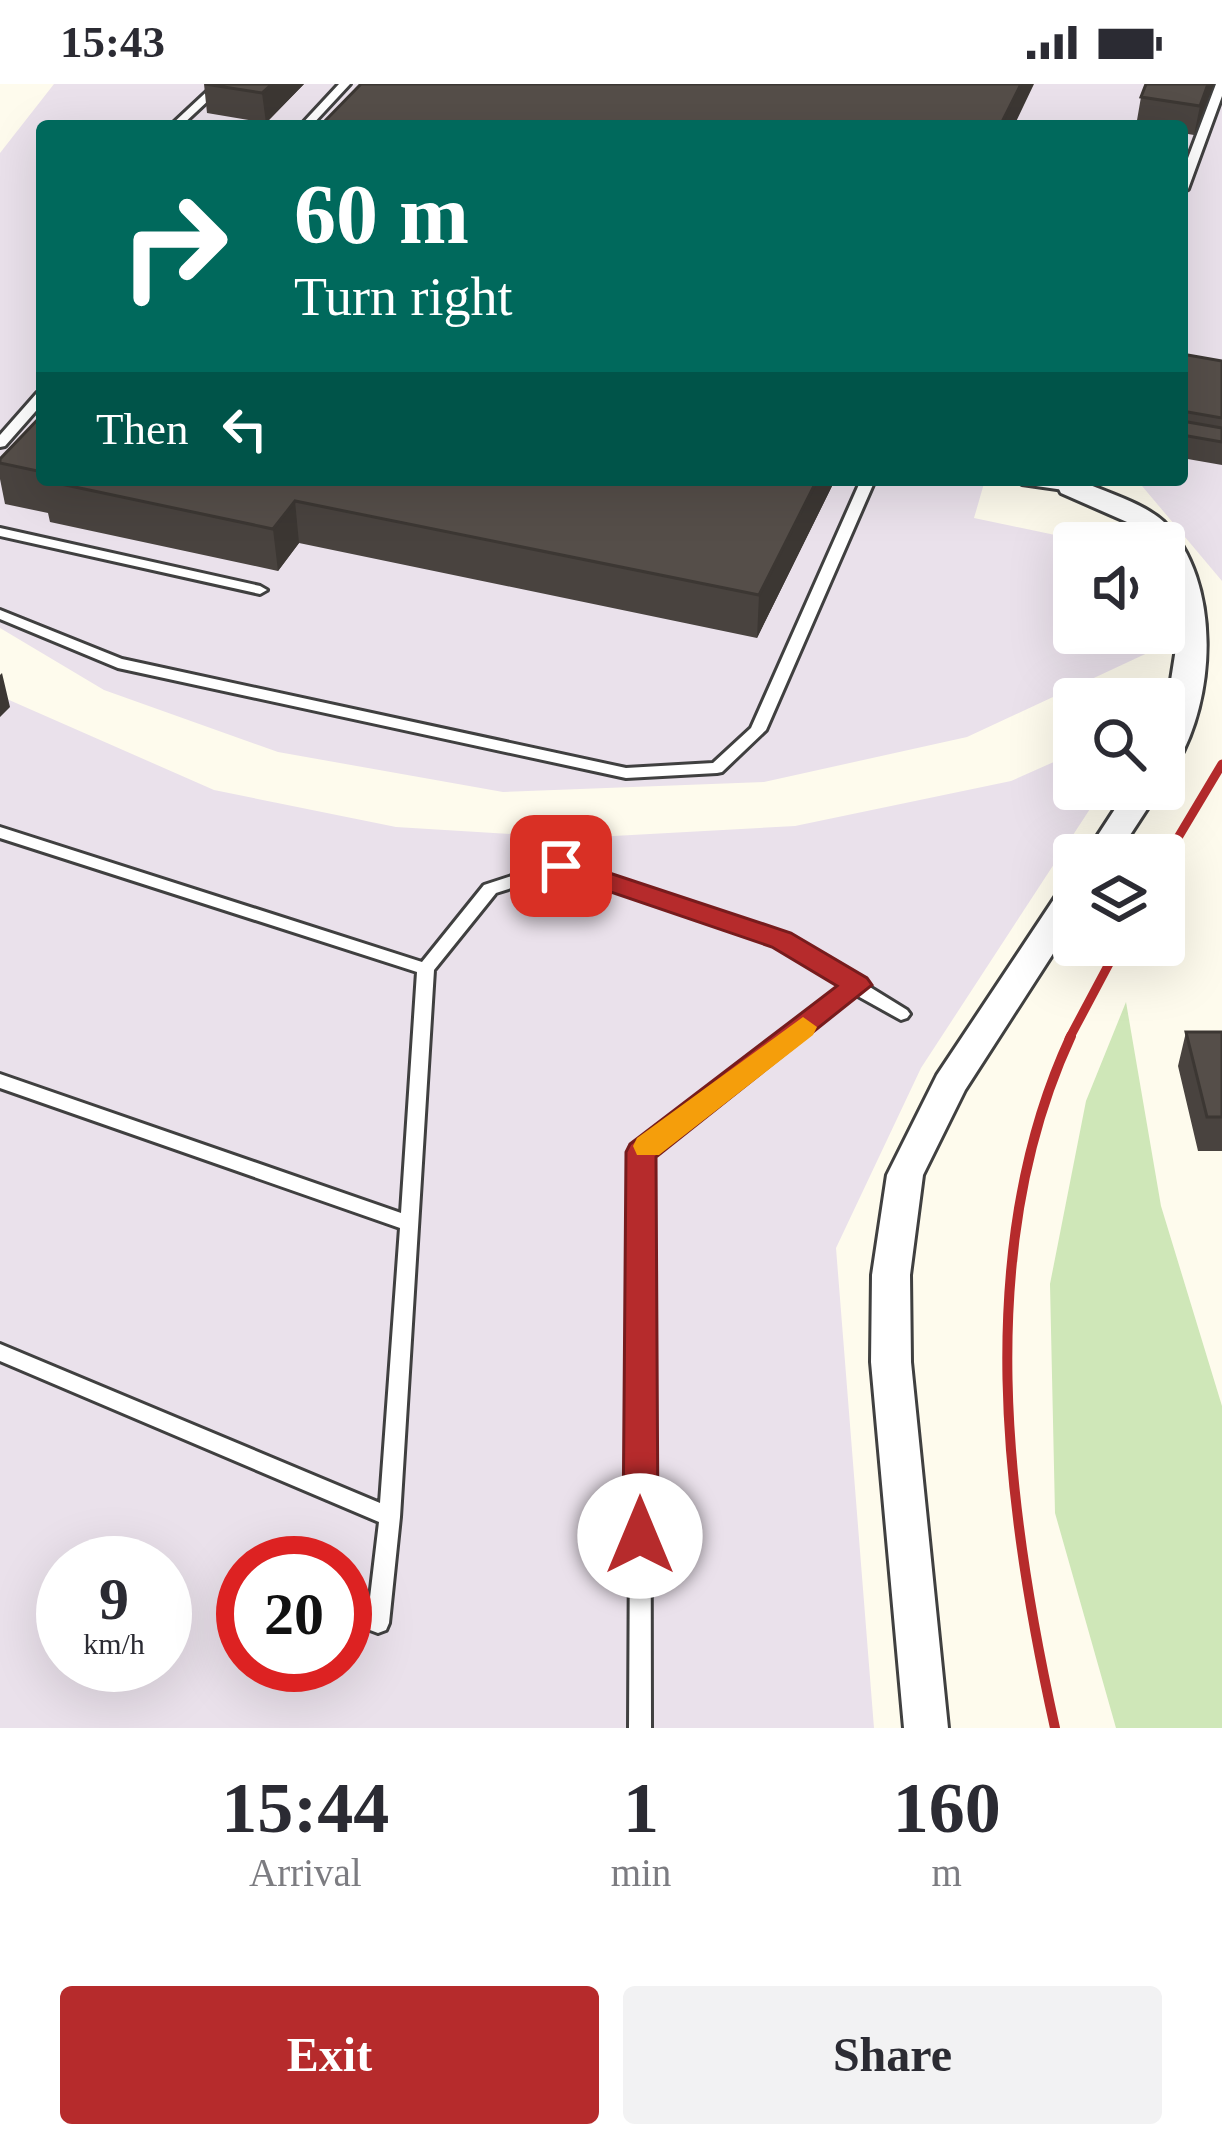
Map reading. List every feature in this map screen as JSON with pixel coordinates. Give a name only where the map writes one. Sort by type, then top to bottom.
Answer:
[{"type":"street","points":[[1071,487],[1155,529],[1184,574],[1194,643],[1185,694]]},
{"type":"street","points":[[926,1728],[891,1361],[891,1275],[905,1175],[950,1084],[1053,928]]},
{"type":"lane","points":[[182,120],[221,84]]},
{"type":"lane","points":[[311,120],[345,84]]},
{"type":"lane","points":[[1188,172],[1220,84]]},
{"type":"lane","points":[[0,443],[36,403]]},
{"type":"lane","points":[[0,614],[118,663],[626,773],[717,768],[758,730],[865,486]]},
{"type":"lane","points":[[1064,486],[1071,487]]},
{"type":"lane","points":[[0,532],[260,590]]},
{"type":"lane","points":[[0,832],[426,969]]},
{"type":"lane","points":[[378,1623],[390,1517],[426,969],[490,889],[561,866],[782,940],[901,1014]]},
{"type":"lane","points":[[640,1728],[641,1152],[857,985]]},
{"type":"lane","points":[[0,1081],[410,1224]]},
{"type":"lane","points":[[0,1352],[390,1517]]},
{"type":"shaded area","points":[[54,84],[1222,84],[1222,581],[1185,537],[1185,522],[1172,522],[1142,486],[1188,486],[1188,120],[36,120],[36,486],[983,486],[974,518],[1053,535],[1053,654],[1145,654],[1094,678],[1053,678],[1053,697],[967,737],[764,782],[503,792],[278,752],[104,690],[0,628],[0,153]]},
{"type":"shaded area","points":[[0,696],[214,790],[396,827],[577,838],[795,826],[1011,781],[1053,762],[1053,810],[1089,810],[1074,834],[1053,834],[1053,866],[921,1068],[836,1248],[874,1728],[0,1728]]},
{"type":"green space","points":[[1126,1002],[1161,1206],[1222,1406],[1222,1728],[1116,1728],[1055,1513],[1050,1284],[1086,1101]]},
{"type":"building","points":[[205,84],[272,84],[262,93]]},
{"type":"building","points":[[361,84],[1021,84],[1003,120],[326,120]]},
{"type":"building","points":[[1146,84],[1208,84],[1200,106],[1141,97]]},
{"type":"building","points":[[1188,355],[1222,361],[1222,418],[1188,412]]},
{"type":"building","points":[[36,421],[36,471],[0,463]]},
{"type":"building","points":[[1188,422],[1222,428],[1222,442],[1188,436]]},
{"type":"building","points":[[70,486],[814,486],[759,595],[295,501],[273,529]]},
{"type":"building","points":[[1186,1032],[1222,1032],[1222,1117],[1207,1117]]},
{"type":"railway","points":[[1180,834],[1222,764]]},
{"type":"railway","points":[[1069,1039],[1108,966]]},
{"type":"railway","points":[[1055,1728],[1012,1469],[1010,1291],[1020,1203],[1040,1118],[1071,1036]]},
{"type":"slow traffic","points":[[648,1146],[803,1027]]},
{"type":"route","points":[[561,866],[782,940],[857,985],[641,1152],[640,1536]]}]
